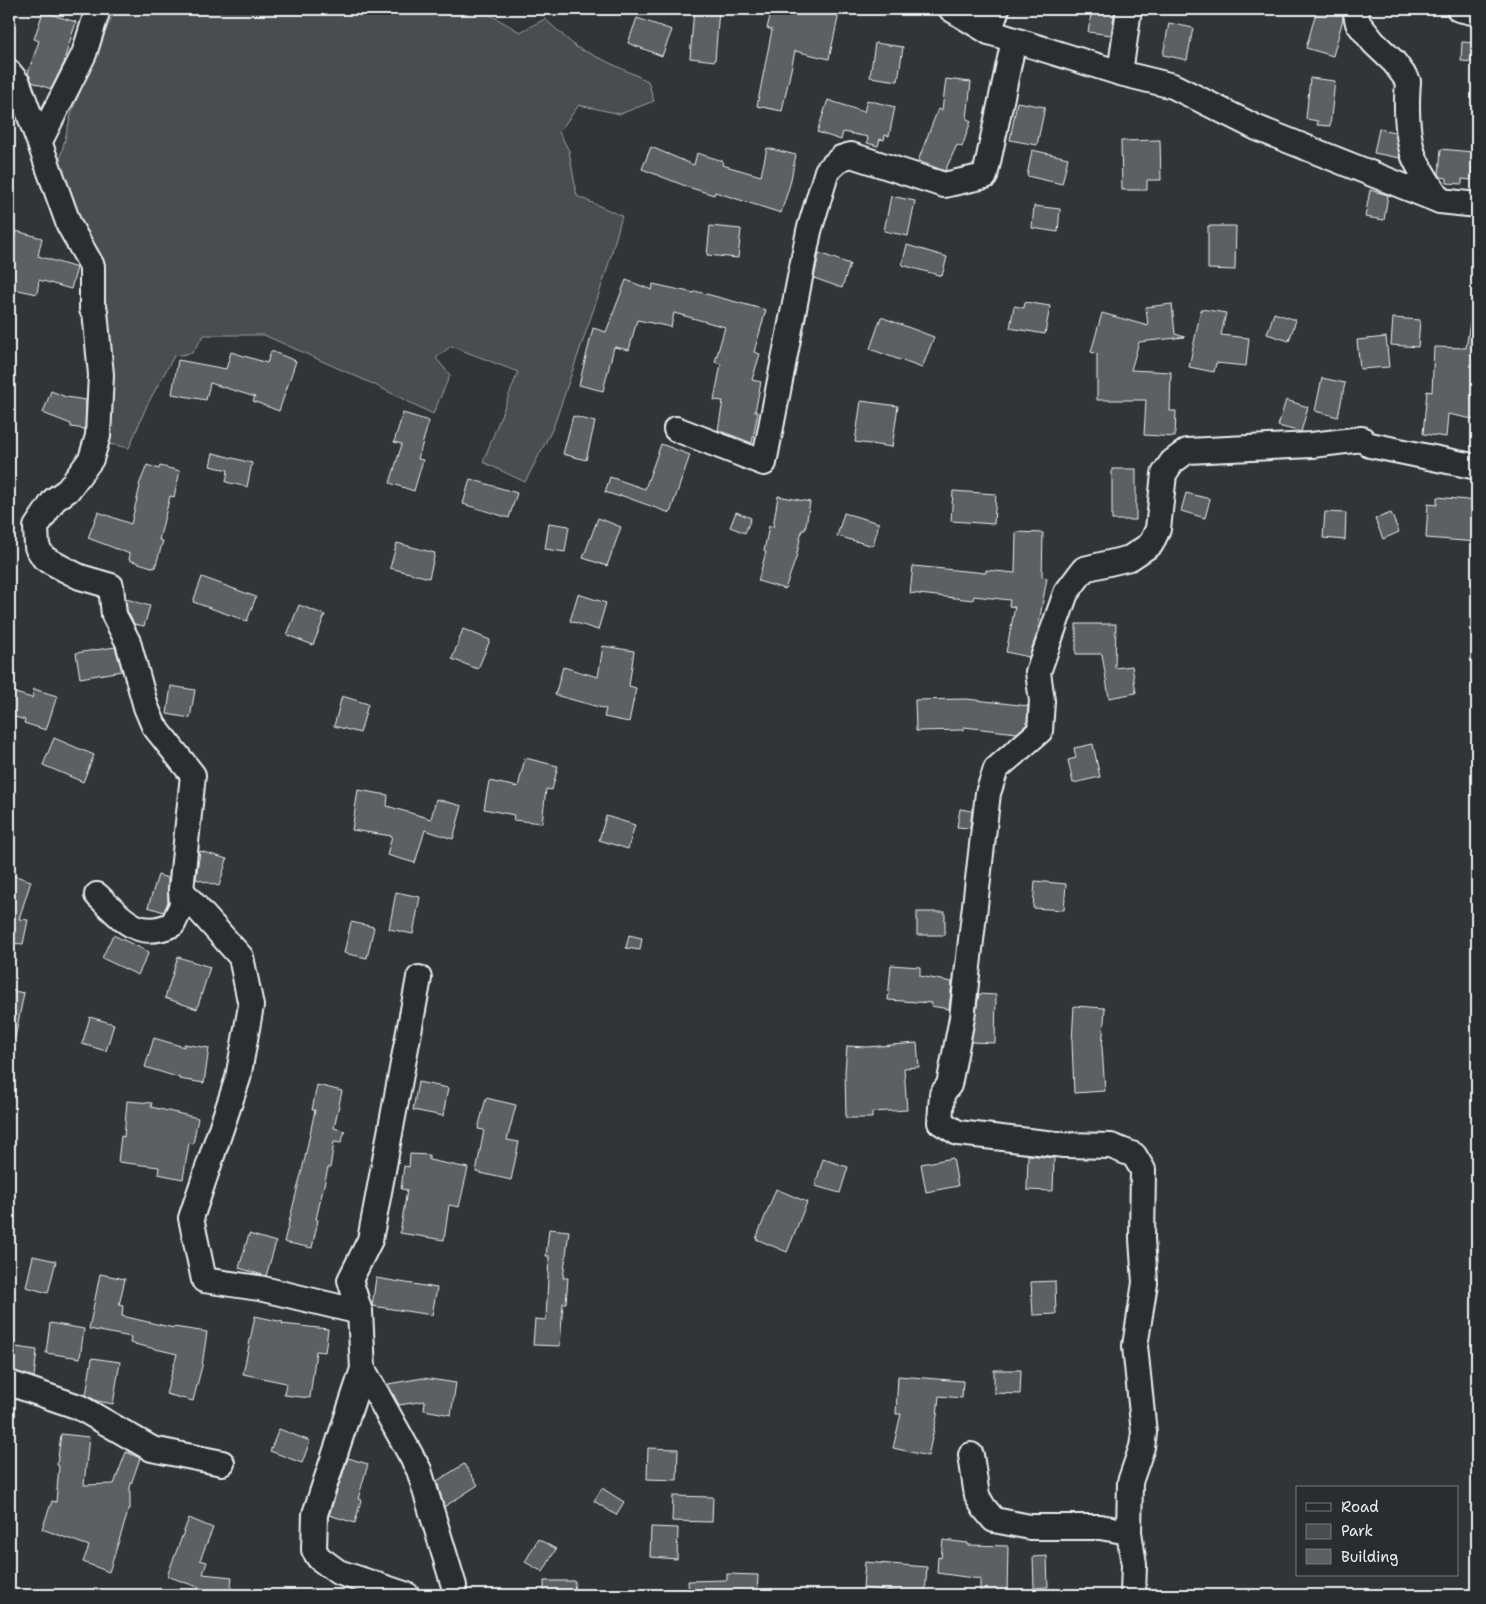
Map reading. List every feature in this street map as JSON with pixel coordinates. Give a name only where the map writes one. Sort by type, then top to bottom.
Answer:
[{"type":"street","points":[[40,141],[84,54],[98,9]]},
{"type":"street","points":[[951,9],[989,32],[1120,73],[1173,86],[1257,128],[1440,201],[1477,205]]},
{"type":"street","points":[[989,32],[997,9]]},
{"type":"street","points":[[1120,73],[1129,9]]},
{"type":"street","points":[[1356,9],[1358,23],[1408,80],[1406,104],[1413,155],[1440,201]]},
{"type":"street","points":[[1459,9],[1477,13]]},
{"type":"street","points":[[676,429],[764,463],[809,230],[827,171],[840,158],[851,155],[944,185],[985,176],[1014,40]]},
{"type":"street","points":[[9,72],[18,83],[69,225],[92,266],[92,309],[95,311],[101,375],[98,436],[91,459],[68,490],[54,500],[36,527],[37,547],[44,558],[66,570],[80,577],[111,586],[114,615],[128,642],[146,706],[154,726],[193,775],[182,905],[173,924],[159,930],[146,930],[132,926],[97,895]]},
{"type":"street","points":[[1133,1595],[1134,1565],[1129,1532],[1130,1482],[1142,1448],[1144,1433],[1135,1346],[1144,1282],[1142,1239],[1143,1170],[1134,1155],[1111,1146],[1064,1145],[958,1133],[940,1122],[942,1094],[949,1085],[962,1018],[988,793],[996,769],[1040,731],[1042,701],[1038,672],[1066,593],[1084,569],[1130,558],[1151,544],[1158,529],[1164,474],[1172,462],[1187,451],[1366,442],[1477,467]]},
{"type":"street","points":[[182,890],[241,958],[251,1006],[238,1078],[191,1218],[204,1280],[259,1288],[360,1312]]},
{"type":"street","points":[[407,1595],[338,1572],[319,1558],[314,1550],[315,1514],[363,1369],[360,1312],[350,1280],[370,1240],[419,978]]},
{"type":"street","points":[[363,1369],[419,1470],[454,1586],[453,1595]]},
{"type":"street","points":[[9,1383],[78,1407],[152,1449],[222,1463]]},
{"type":"street","points":[[971,1455],[978,1496],[984,1508],[994,1520],[1030,1527],[1100,1527],[1129,1532]]},
{"type":"green space","points":[[115,9],[480,9],[520,32],[545,19],[576,47],[648,81],[654,101],[620,114],[579,105],[559,132],[569,151],[577,196],[622,216],[606,273],[553,428],[525,482],[483,462],[518,372],[451,346],[436,358],[450,375],[433,414],[373,384],[264,335],[204,335],[192,353],[174,356],[147,405],[129,448],[105,443],[109,385],[59,163],[72,111]]},
{"type":"building","points":[[694,9],[719,9],[715,61],[690,58]]},
{"type":"building","points":[[772,9],[840,9],[829,59],[795,51],[782,111],[757,106],[772,30],[767,28]]},
{"type":"building","points":[[1092,9],[1115,9],[1111,35],[1088,32]]},
{"type":"building","points":[[1317,9],[1342,9],[1343,19],[1333,56],[1306,48]]},
{"type":"building","points":[[43,12],[76,22],[65,61],[51,89],[32,82],[28,73],[39,41],[34,39]]},
{"type":"building","points":[[637,18],[672,30],[662,56],[628,43]]},
{"type":"building","points":[[1169,23],[1193,28],[1187,60],[1163,55]]},
{"type":"building","points":[[1462,42],[1477,43],[1477,62],[1461,61]]},
{"type":"building","points":[[875,43],[903,47],[898,81],[870,77]]},
{"type":"building","points":[[1310,78],[1335,81],[1330,126],[1317,125],[1318,121],[1306,119]]},
{"type":"building","points":[[946,79],[971,82],[967,119],[971,121],[962,147],[957,145],[945,171],[918,161],[938,109],[942,110]]},
{"type":"building","points":[[828,100],[864,112],[867,100],[895,107],[889,136],[885,135],[884,140],[880,139],[878,146],[867,143],[868,137],[843,132],[841,140],[817,132]]},
{"type":"building","points":[[1017,102],[1045,107],[1037,145],[1010,140]]},
{"type":"building","points":[[1379,129],[1395,132],[1400,158],[1374,153]]},
{"type":"building","points":[[1160,140],[1161,180],[1147,180],[1147,190],[1122,190],[1121,141]]},
{"type":"building","points":[[651,147],[694,165],[697,153],[723,161],[722,165],[761,176],[767,148],[796,155],[781,213],[715,192],[714,195],[688,187],[642,169]]},
{"type":"building","points":[[1441,149],[1473,152],[1471,180],[1462,179],[1462,184],[1447,183],[1447,178],[1441,177],[1439,174]]},
{"type":"building","points":[[1032,150],[1068,158],[1062,184],[1027,176]]},
{"type":"building","points":[[1370,190],[1388,195],[1384,220],[1365,217]]},
{"type":"building","points":[[891,196],[915,201],[908,236],[884,231]]},
{"type":"building","points":[[1034,206],[1060,209],[1058,232],[1032,228]]},
{"type":"building","points":[[710,226],[741,229],[738,258],[707,255]]},
{"type":"building","points":[[1208,226],[1236,226],[1235,270],[1208,269]]},
{"type":"building","points":[[16,231],[42,238],[38,256],[77,268],[71,289],[39,280],[37,294],[9,288],[9,260]]},
{"type":"building","points":[[907,245],[947,257],[942,276],[902,265]]},
{"type":"building","points":[[819,253],[850,264],[842,288],[814,278]]},
{"type":"building","points":[[626,280],[652,290],[653,284],[694,293],[695,291],[766,310],[754,352],[760,354],[752,380],[761,382],[755,412],[758,412],[752,443],[718,430],[723,401],[714,400],[721,364],[715,362],[725,327],[674,313],[671,327],[637,320],[629,350],[614,347],[603,391],[579,385],[593,328],[606,332]]},
{"type":"building","points":[[1025,302],[1050,306],[1045,334],[1010,328],[1014,306],[1024,308]]},
{"type":"building","points":[[1172,304],[1175,334],[1185,337],[1139,342],[1131,370],[1171,372],[1170,411],[1176,411],[1175,437],[1144,435],[1146,400],[1097,400],[1097,354],[1091,352],[1102,313],[1148,326],[1146,307]]},
{"type":"building","points":[[1201,309],[1226,313],[1221,335],[1249,338],[1246,366],[1216,363],[1214,372],[1189,367]]},
{"type":"building","points":[[1274,313],[1296,320],[1289,341],[1267,334]]},
{"type":"building","points":[[881,317],[934,337],[922,368],[870,349]]},
{"type":"building","points":[[1393,318],[1420,320],[1418,347],[1391,345]]},
{"type":"building","points":[[1470,322],[1477,322],[1477,420],[1448,414],[1446,437],[1423,434],[1427,391],[1432,392],[1434,347],[1466,348]]},
{"type":"building","points":[[1386,337],[1389,367],[1360,369],[1357,340]]},
{"type":"building","points":[[271,351],[296,361],[279,411],[253,401],[255,397],[210,383],[206,400],[172,394],[178,360],[226,369],[231,352],[267,363]]},
{"type":"building","points":[[1322,378],[1345,383],[1338,417],[1315,411]]},
{"type":"building","points":[[51,391],[66,397],[86,400],[85,429],[71,427],[71,424],[43,413]]},
{"type":"building","points":[[1286,400],[1308,407],[1301,432],[1278,426]]},
{"type":"building","points":[[861,401],[898,406],[892,447],[855,442]]},
{"type":"building","points":[[403,413],[429,421],[418,459],[423,460],[414,491],[390,483],[402,444],[394,442]]},
{"type":"building","points":[[573,416],[595,422],[586,460],[563,454]]},
{"type":"building","points":[[661,444],[690,455],[670,513],[620,495],[620,497],[605,492],[610,477],[645,489]]},
{"type":"building","points":[[213,453],[252,463],[247,487],[226,482],[228,470],[210,466]]},
{"type":"building","points":[[147,465],[159,469],[160,466],[180,471],[174,497],[170,496],[159,540],[163,541],[155,568],[129,560],[130,554],[88,538],[98,512],[131,524],[139,485]]},
{"type":"building","points":[[1112,469],[1136,469],[1136,520],[1112,520]]},
{"type":"building","points":[[470,479],[517,493],[509,518],[463,504]]},
{"type":"building","points":[[953,491],[996,494],[994,524],[951,521]]},
{"type":"building","points":[[1186,493],[1210,499],[1205,518],[1181,511]]},
{"type":"building","points":[[778,496],[810,502],[805,530],[802,530],[796,558],[785,589],[758,581],[766,552],[764,551],[769,526],[773,527]]},
{"type":"building","points":[[1437,497],[1477,501],[1477,542],[1426,538],[1428,504],[1437,505]]},
{"type":"building","points":[[736,512],[751,518],[745,533],[730,527]]},
{"type":"building","points":[[1325,512],[1346,513],[1345,540],[1323,538]]},
{"type":"building","points":[[844,513],[879,523],[873,546],[837,536]]},
{"type":"building","points":[[1391,513],[1399,532],[1383,539],[1375,519]]},
{"type":"building","points":[[598,518],[621,527],[607,566],[583,558]]},
{"type":"building","points":[[549,523],[569,526],[565,552],[545,549]]},
{"type":"building","points":[[1016,532],[1043,533],[1042,577],[1047,578],[1039,628],[1029,657],[1006,652],[1015,607],[1009,606],[1010,600],[974,596],[973,600],[910,593],[913,566],[986,573],[986,570],[1015,573]]},
{"type":"building","points":[[397,543],[435,553],[429,578],[390,568]]},
{"type":"building","points":[[202,577],[256,597],[247,621],[193,602]]},
{"type":"building","points":[[578,594],[606,603],[598,630],[570,621]]},
{"type":"building","points":[[126,599],[150,606],[144,626],[134,624],[127,611]]},
{"type":"building","points":[[299,605],[325,615],[313,645],[287,635]]},
{"type":"building","points":[[1076,624],[1116,624],[1115,668],[1132,666],[1136,693],[1109,698],[1102,654],[1076,654]]},
{"type":"building","points":[[463,629],[490,640],[478,669],[452,659]]},
{"type":"building","points":[[603,646],[634,651],[629,686],[636,688],[629,722],[604,717],[606,709],[555,695],[563,667],[598,677]]},
{"type":"building","points":[[115,647],[122,671],[80,678],[76,653]]},
{"type":"building","points":[[171,686],[195,690],[190,718],[167,714]]},
{"type":"building","points":[[34,689],[57,696],[46,730],[24,723],[25,720],[9,715],[9,691],[32,698]]},
{"type":"building","points":[[342,696],[368,704],[360,733],[334,726]]},
{"type":"building","points":[[967,699],[1028,706],[1027,724],[1017,733],[964,727],[964,730],[916,731],[915,700]]},
{"type":"building","points":[[54,738],[94,755],[83,782],[43,765]]},
{"type":"building","points":[[1093,744],[1100,777],[1073,783],[1068,760],[1076,758],[1074,748]]},
{"type":"building","points":[[525,758],[558,766],[552,790],[546,789],[542,823],[513,820],[514,815],[484,809],[489,781],[518,787]]},
{"type":"building","points":[[358,790],[388,795],[387,806],[431,819],[436,799],[462,806],[453,839],[425,830],[415,863],[387,855],[392,836],[352,830]]},
{"type":"building","points":[[960,809],[972,811],[970,828],[957,827]]},
{"type":"building","points":[[606,816],[635,825],[628,849],[599,840]]},
{"type":"building","points":[[200,851],[227,859],[219,886],[196,879]]},
{"type":"building","points":[[9,874],[31,881],[19,919],[28,920],[23,944],[9,943]]},
{"type":"building","points":[[158,875],[168,878],[168,902],[164,912],[148,907]]},
{"type":"building","points":[[1035,881],[1066,884],[1064,910],[1033,908]]},
{"type":"building","points":[[396,892],[420,897],[413,934],[389,929]]},
{"type":"building","points":[[917,912],[945,912],[945,935],[917,935]]},
{"type":"building","points":[[351,922],[374,927],[367,958],[344,953]]},
{"type":"building","points":[[113,935],[149,952],[138,975],[102,958]]},
{"type":"building","points":[[629,935],[642,938],[640,950],[626,948]]},
{"type":"building","points":[[178,957],[210,967],[197,1009],[165,998]]},
{"type":"building","points":[[891,965],[920,967],[920,976],[952,982],[949,1009],[931,1006],[932,1003],[888,1000]]},
{"type":"building","points":[[9,990],[24,993],[15,1038],[9,1037]]},
{"type":"building","points":[[979,994],[996,995],[995,1043],[971,1042]]},
{"type":"building","points":[[1074,1006],[1105,1008],[1102,1048],[1105,1091],[1074,1093],[1072,1042]]},
{"type":"building","points":[[90,1017],[114,1024],[106,1051],[82,1044]]},
{"type":"building","points":[[154,1038],[184,1047],[184,1044],[209,1048],[204,1083],[179,1079],[145,1067]]},
{"type":"building","points":[[917,1043],[919,1067],[904,1068],[907,1110],[872,1112],[872,1118],[846,1118],[845,1072],[847,1046],[867,1047]]},
{"type":"building","points":[[418,1082],[448,1088],[443,1116],[413,1110]]},
{"type":"building","points":[[317,1085],[342,1091],[334,1128],[345,1131],[341,1143],[334,1142],[330,1168],[328,1168],[316,1219],[318,1220],[312,1248],[284,1242],[315,1110],[312,1110]]},
{"type":"building","points":[[486,1098],[516,1105],[507,1140],[519,1142],[511,1180],[476,1172],[484,1130],[478,1129]]},
{"type":"building","points":[[127,1101],[152,1103],[151,1107],[198,1118],[193,1144],[189,1143],[183,1179],[158,1174],[159,1167],[118,1162],[121,1136],[124,1137]]},
{"type":"building","points":[[410,1154],[429,1155],[429,1160],[468,1168],[459,1207],[449,1205],[444,1240],[400,1233],[407,1190],[401,1189],[404,1166],[409,1167]]},
{"type":"building","points":[[1028,1155],[1054,1158],[1053,1191],[1027,1190]]},
{"type":"building","points":[[953,1158],[958,1186],[926,1192],[921,1164]]},
{"type":"building","points":[[823,1159],[848,1167],[840,1193],[815,1186]]},
{"type":"building","points":[[776,1189],[807,1202],[787,1252],[756,1239]]},
{"type":"building","points":[[549,1229],[569,1231],[563,1278],[568,1278],[566,1303],[563,1303],[560,1346],[533,1345],[535,1319],[546,1320],[549,1256],[546,1256]]},
{"type":"building","points":[[249,1234],[276,1242],[266,1276],[239,1268]]},
{"type":"building","points":[[33,1256],[56,1261],[48,1293],[26,1287]]},
{"type":"building","points":[[100,1274],[125,1279],[119,1305],[123,1306],[122,1316],[174,1328],[207,1332],[202,1366],[193,1401],[166,1394],[177,1354],[130,1343],[131,1337],[89,1329]]},
{"type":"building","points":[[376,1278],[437,1288],[432,1315],[372,1306]]},
{"type":"building","points":[[1055,1281],[1056,1314],[1033,1315],[1031,1282]]},
{"type":"building","points":[[255,1316],[283,1322],[282,1324],[328,1329],[325,1352],[316,1351],[310,1398],[284,1395],[286,1383],[243,1374]]},
{"type":"building","points":[[50,1323],[84,1329],[80,1358],[46,1353]]},
{"type":"building","points":[[9,1346],[37,1350],[34,1377],[9,1370]]},
{"type":"building","points":[[92,1358],[120,1362],[113,1404],[97,1401],[86,1395]]},
{"type":"building","points":[[994,1370],[1021,1370],[1020,1394],[994,1393]]},
{"type":"building","points":[[898,1376],[963,1381],[962,1398],[939,1396],[937,1416],[928,1456],[893,1448],[901,1414],[896,1414]]},
{"type":"building","points":[[423,1378],[456,1383],[451,1415],[424,1410],[425,1401],[399,1405],[388,1384]]},
{"type":"building","points":[[279,1429],[310,1441],[302,1463],[270,1451]]},
{"type":"building","points":[[61,1434],[89,1437],[84,1485],[114,1484],[126,1452],[140,1458],[130,1487],[130,1509],[109,1572],[83,1562],[89,1546],[42,1529],[52,1501],[56,1502],[59,1466],[57,1465]]},
{"type":"building","points":[[648,1448],[678,1449],[677,1480],[647,1479]]},
{"type":"building","points":[[348,1458],[368,1464],[358,1499],[361,1500],[355,1523],[329,1515]]},
{"type":"building","points":[[464,1464],[478,1485],[444,1507],[437,1481]]},
{"type":"building","points":[[602,1488],[624,1502],[616,1515],[594,1501]]},
{"type":"building","points":[[673,1496],[713,1497],[712,1522],[672,1521]]},
{"type":"building","points":[[189,1518],[213,1528],[200,1560],[207,1562],[203,1574],[232,1577],[230,1595],[205,1595],[206,1590],[167,1576]]},
{"type":"building","points":[[651,1527],[678,1528],[677,1559],[650,1557]]},
{"type":"building","points":[[538,1539],[556,1549],[543,1572],[525,1562]]},
{"type":"building","points":[[943,1540],[968,1543],[968,1545],[1008,1546],[1007,1595],[980,1595],[980,1579],[937,1573],[938,1557],[941,1558]]},
{"type":"building","points":[[1047,1556],[1048,1587],[1034,1588],[1033,1557]]},
{"type":"building","points":[[865,1562],[927,1567],[925,1594],[863,1588]]},
{"type":"building","points":[[727,1574],[758,1575],[757,1595],[689,1595],[688,1581],[727,1580]]},
{"type":"building","points":[[544,1581],[575,1581],[574,1595],[544,1595]]}]
